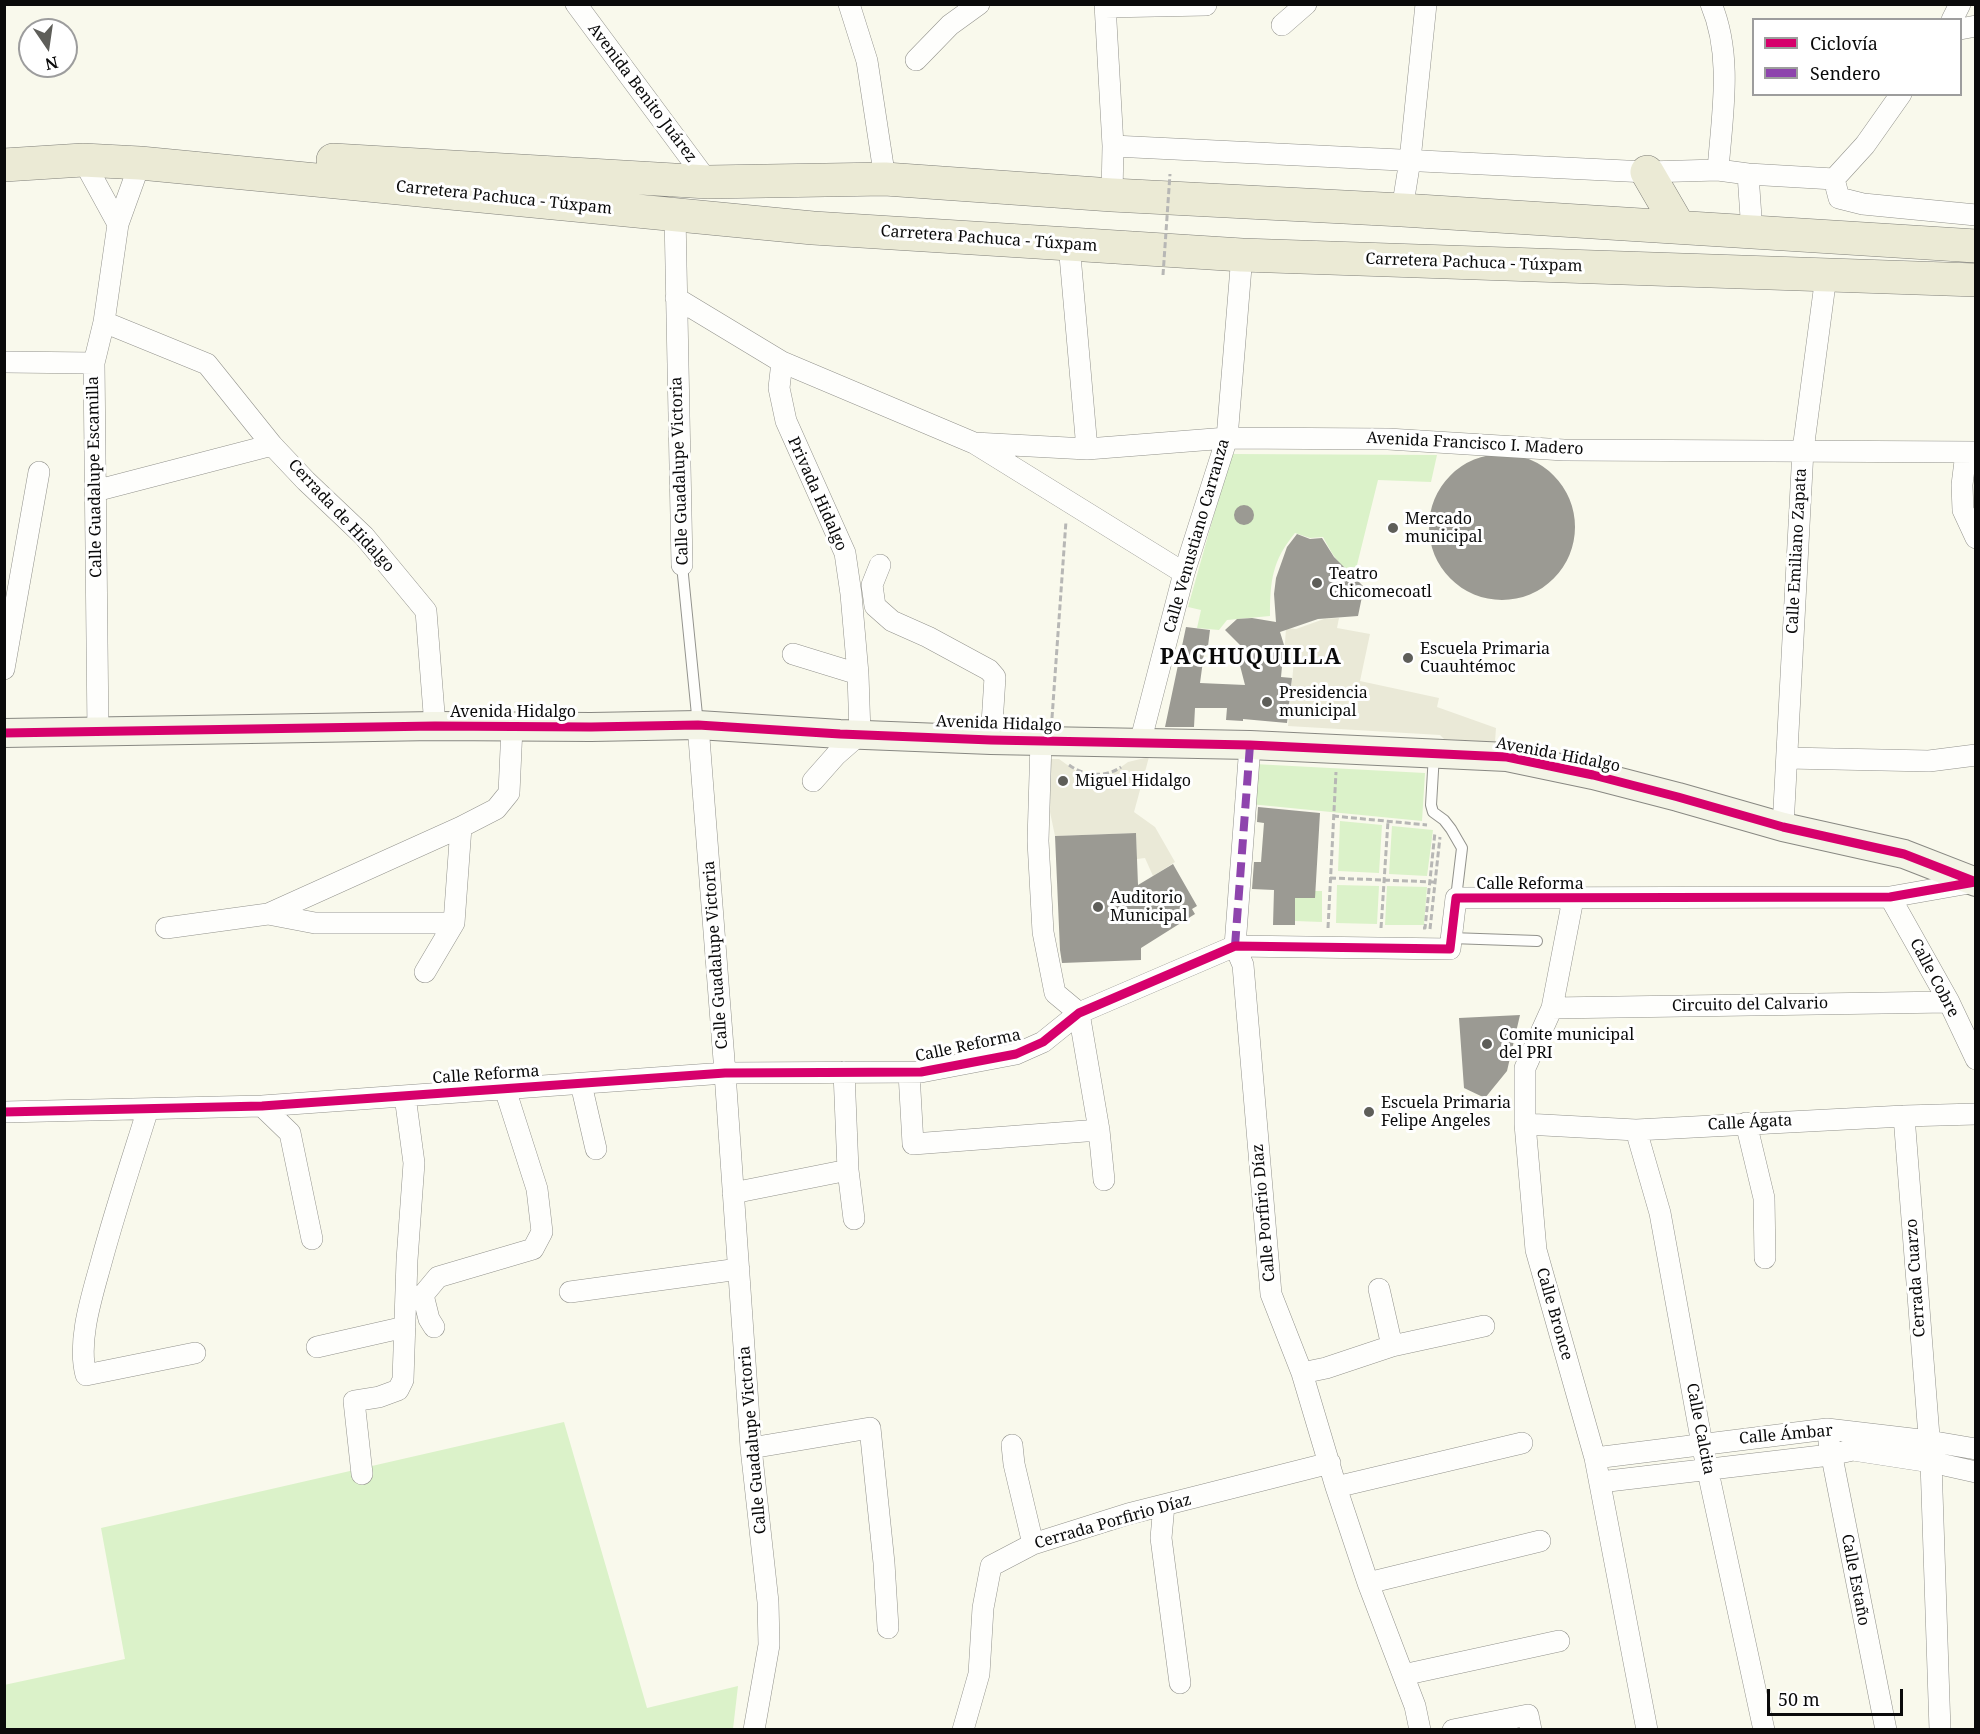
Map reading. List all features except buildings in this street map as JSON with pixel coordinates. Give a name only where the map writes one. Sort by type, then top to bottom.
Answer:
[{"type":"main road","name":"Carretera Pachuca - Túxpam","points":[[4,142],[708,182],[885,179],[1112,195],[1402,210],[1976,246]]},
{"type":"main road","name":"Carretera Pachuca - Túxpam","points":[[4,165],[83,160],[140,163],[813,228],[1242,255],[1976,280]]},
{"type":"main road","points":[[1647,172],[1679,227]]},
{"type":"main road","points":[[813,228],[816,181]]},
{"type":"street","name":"Avenida Benito Juárez","points":[[576,4],[708,182]]},
{"type":"street","points":[[849,4],[867,61],[885,179]]},
{"type":"street","points":[[916,60],[950,25],[979,4]]},
{"type":"street","points":[[1282,25],[1306,4]]},
{"type":"street","points":[[1402,210],[1410,160],[1426,4]]},
{"type":"street","points":[[1711,4],[1720,28],[1724,52],[1718,170]]},
{"type":"street","points":[[1953,18],[1960,4]]},
{"type":"street","points":[[1112,195],[1113,146],[1105,6],[1206,5]]},
{"type":"street","points":[[1834,179],[1865,145],[1900,96]]},
{"type":"street","points":[[1113,146],[1647,172],[1718,170],[1834,179]]},
{"type":"street","points":[[83,160],[118,224]]},
{"type":"street","name":"Calle Guadalupe Escamilla","points":[[98,732],[94,363],[104,322],[118,224],[140,163]]},
{"type":"street","points":[[1748,174],[1752,232]]},
{"type":"street","points":[[1834,179],[1839,198],[1855,202],[1976,215]]},
{"type":"street","name":"Calle Guadalupe Victoria","points":[[675,215],[682,565]]},
{"type":"street","points":[[1069,244],[1087,449]]},
{"type":"street","name":"Calle Venustiano Carranza","points":[[1140,743],[1184,573],[1227,438],[1242,255]]},
{"type":"street","name":"Calle Emiliano Zapata","points":[[1783,827],[1803,450],[1826,276]]},
{"type":"street","points":[[676,297],[782,362],[974,443],[1184,573]]},
{"type":"street","name":"Cerrada de Hidalgo","points":[[104,322],[207,364],[272,445],[364,536],[426,611],[435,726]]},
{"type":"street","points":[[4,362],[94,363]]},
{"type":"street","name":"Privada Hidalgo","points":[[782,362],[779,388],[786,421],[845,553],[858,674],[860,734]]},
{"type":"street","name":"Avenida Francisco I. Madero","points":[[974,443],[1087,449],[1227,438],[1388,439],[1564,450],[1971,453]]},
{"type":"street","points":[[95,490],[272,445]]},
{"type":"street","points":[[1971,453],[1962,485],[1963,510],[1976,538]]},
{"type":"street","points":[[4,669],[39,472]]},
{"type":"street","points":[[880,565],[872,585],[875,606],[892,621],[928,637],[989,670],[995,677],[992,740]]},
{"type":"street","points":[[793,654],[858,674]]},
{"type":"street","name":"Calle Guadalupe Victoria","points":[[698,725],[751,1448],[768,1612],[769,1645],[754,1730]]},
{"type":"street","name":"Avenida Hidalgo","points":[[4,733],[435,726],[698,725],[992,740],[1250,745],[1507,757],[1572,770],[1678,796],[1783,827],[1904,854],[1975,882]]},
{"type":"street","points":[[166,928],[268,914],[496,809],[509,794],[512,727]]},
{"type":"street","points":[[813,781],[836,755],[860,734]]},
{"type":"street","points":[[1046,741],[1038,841],[1043,932],[1055,993],[1079,1013],[1099,1130],[1104,1180]]},
{"type":"street","name":"Calle Porfirio Díaz","points":[[1250,745],[1235,946],[1243,965],[1271,1294],[1302,1374],[1336,1487],[1368,1583],[1415,1706],[1420,1730]]},
{"type":"street","points":[[1786,758],[1929,761],[1976,755]]},
{"type":"street","points":[[425,972],[454,923],[461,826]]},
{"type":"street","name":"Calle Reforma","points":[[4,1112],[262,1106],[725,1073],[909,1073],[1016,1054],[1043,1042],[1079,1013],[1235,946],[1450,949],[1456,898],[1890,897],[1975,882]]},
{"type":"street","name":"Calle Cobre","points":[[1890,897],[1949,1002],[1976,1059]]},
{"type":"street","name":"Calle Bronce","points":[[1573,899],[1552,1008],[1526,1068],[1525,1124],[1536,1250],[1595,1458],[1647,1730]]},
{"type":"street","points":[[268,914],[315,923],[454,923]]},
{"type":"street","name":"Circuito del Calvario","points":[[1552,1008],[1949,1002]]},
{"type":"street","points":[[844,1072],[848,1170],[854,1219]]},
{"type":"street","points":[[909,1073],[914,1144],[1099,1130]]},
{"type":"street","points":[[581,1084],[596,1149]]},
{"type":"street","points":[[434,1327],[429,1319],[423,1294],[438,1277],[533,1249],[542,1232],[537,1189],[506,1089]]},
{"type":"street","points":[[362,1474],[354,1401],[379,1397],[398,1390],[403,1380],[414,1163],[405,1096]]},
{"type":"street","points":[[262,1106],[290,1133],[312,1239]]},
{"type":"street","points":[[148,1109],[89,1307],[82,1362],[86,1375],[195,1353]]},
{"type":"street","name":"Calle Ágata","points":[[1525,1124],[1636,1130],[1746,1123],[1976,1114]]},
{"type":"street","name":"Cerrada Cuarzo","points":[[1904,1116],[1930,1451]]},
{"type":"street","points":[[1746,1123],[1764,1198],[1765,1258]]},
{"type":"street","name":"Calle Calcita","points":[[1636,1130],[1660,1213],[1702,1444],[1764,1730]]},
{"type":"street","points":[[732,1193],[848,1170]]},
{"type":"street","points":[[570,1292],[739,1269]]},
{"type":"street","points":[[1379,1289],[1392,1346]]},
{"type":"street","points":[[1302,1374],[1392,1346],[1484,1326]]},
{"type":"street","points":[[316,1347],[405,1328]]},
{"type":"street","points":[[751,1448],[870,1428],[884,1563],[888,1628]]},
{"type":"street","name":"Calle Ámbar","points":[[1595,1458],[1827,1429],[1930,1451],[1976,1472]]},
{"type":"street","name":"Calle Estaño","points":[[1827,1429],[1830,1455],[1886,1730]]},
{"type":"street","points":[[1336,1487],[1522,1443]]},
{"type":"street","points":[[1012,1445],[1014,1464],[1033,1544]]},
{"type":"street","name":"Calle Ámbar","points":[[1600,1482],[1830,1455],[1853,1450],[1976,1449]]},
{"type":"street","points":[[1930,1451],[1940,1730]]},
{"type":"street","name":"Cerrada Porfirio Díaz","points":[[963,1730],[979,1674],[983,1608],[991,1566],[1033,1544],[1128,1514],[1330,1463]]},
{"type":"street","points":[[1164,1505],[1161,1538],[1180,1683]]},
{"type":"street","points":[[1368,1583],[1540,1541]]},
{"type":"street","points":[[1403,1675],[1559,1641]]},
{"type":"street","points":[[1453,1730],[1528,1715],[1531,1730]]},
{"type":"lane","name":"Calle Guadalupe Victoria","points":[[682,565],[698,725]]},
{"type":"lane","points":[[1434,754],[1431,805],[1433,812],[1444,820],[1462,848],[1456,898]]},
{"type":"lane","points":[[1451,938],[1537,941]]},
{"type":"path","points":[[1163,275],[1170,174]]},
{"type":"path","points":[[1046,741],[1068,501]]},
{"type":"path","points":[[1328,932],[1337,766]]},
{"type":"path","points":[[1333,816],[1436,826],[1425,928],[1414,928]]},
{"type":"path","points":[[1424,819],[1432,820]]},
{"type":"path","points":[[1388,821],[1381,928],[1392,928]]},
{"type":"path","points":[[1430,934],[1440,831]]},
{"type":"path","points":[[1330,878],[1435,882]]},
{"type":"green space","points":[[1231,454],[1437,455],[1431,482],[1378,480],[1355,573],[1340,564],[1323,537],[1310,538],[1295,533],[1277,562],[1272,582],[1270,616],[1227,620],[1219,630],[1197,628],[1201,610],[1188,607]]},
{"type":"green space","points":[[1501,472],[1521,476],[1538,488],[1550,505],[1554,525],[1550,545],[1538,562],[1521,574],[1501,578],[1481,574],[1464,562],[1452,545],[1448,525],[1452,505],[1464,488],[1481,476]]},
{"type":"green space","points":[[1254,764],[1425,773],[1422,821],[1250,804]]},
{"type":"green space","points":[[1340,821],[1382,825],[1379,873],[1338,871]]},
{"type":"green space","points":[[1392,826],[1433,830],[1427,876],[1389,874]]},
{"type":"green space","points":[[1337,885],[1379,886],[1377,924],[1336,923]]},
{"type":"green space","points":[[1387,886],[1427,887],[1424,925],[1385,925]]},
{"type":"green space","points":[[1322,891],[1322,922],[1295,921],[1295,898]]},
{"type":"green space","points":[[564,1422],[647,1708],[738,1686],[733,1729],[5,1730],[4,1685],[125,1659],[101,1528]]},
{"type":"shaded area","points":[[1339,618],[1337,628],[1370,634],[1360,681],[1439,698],[1437,707],[1496,728],[1495,742],[1444,739],[1440,735],[1288,726],[1294,660],[1284,658],[1286,628],[1296,629],[1324,619]]},
{"type":"shaded area","points":[[1149,757],[1134,812],[1155,827],[1175,862],[1153,876],[1145,858],[1137,859],[1136,833],[1055,836],[1050,812],[1051,759],[1059,759],[1080,774],[1110,775],[1128,762]]},
{"type":"marked path","points":[[1235,946],[1250,745]]},
{"type":"cycle path","points":[[4,733],[435,726],[698,725],[991,740],[1250,745],[1507,757],[1593,775],[1783,827],[1904,854],[1976,882]]},
{"type":"cycle path","points":[[4,1112],[262,1106],[725,1073],[921,1072],[1016,1054],[1043,1042],[1079,1013],[1235,946],[1450,949],[1456,898],[1890,897],[1975,882]]},
{"type":"place","name":"Mercado municipal","points":[[1393,528]]},
{"type":"place","name":"Teatro Chicomecoatl","points":[[1317,583]]},
{"type":"place","name":"Escuela Primaria Cuauhtémoc","points":[[1408,658]]},
{"type":"place","name":"Presidencia municipal","points":[[1267,702]]},
{"type":"place","name":"Miguel Hidalgo","points":[[1063,781]]},
{"type":"place","name":"Auditorio Municipal","points":[[1098,907]]},
{"type":"place","name":"Comite municipal del PRI","points":[[1487,1044]]},
{"type":"place","name":"Escuela Primaria Felipe Angeles","points":[[1369,1112]]},
{"type":"district","name":"PACHUQUILLA","points":[[1251,658]]}]
